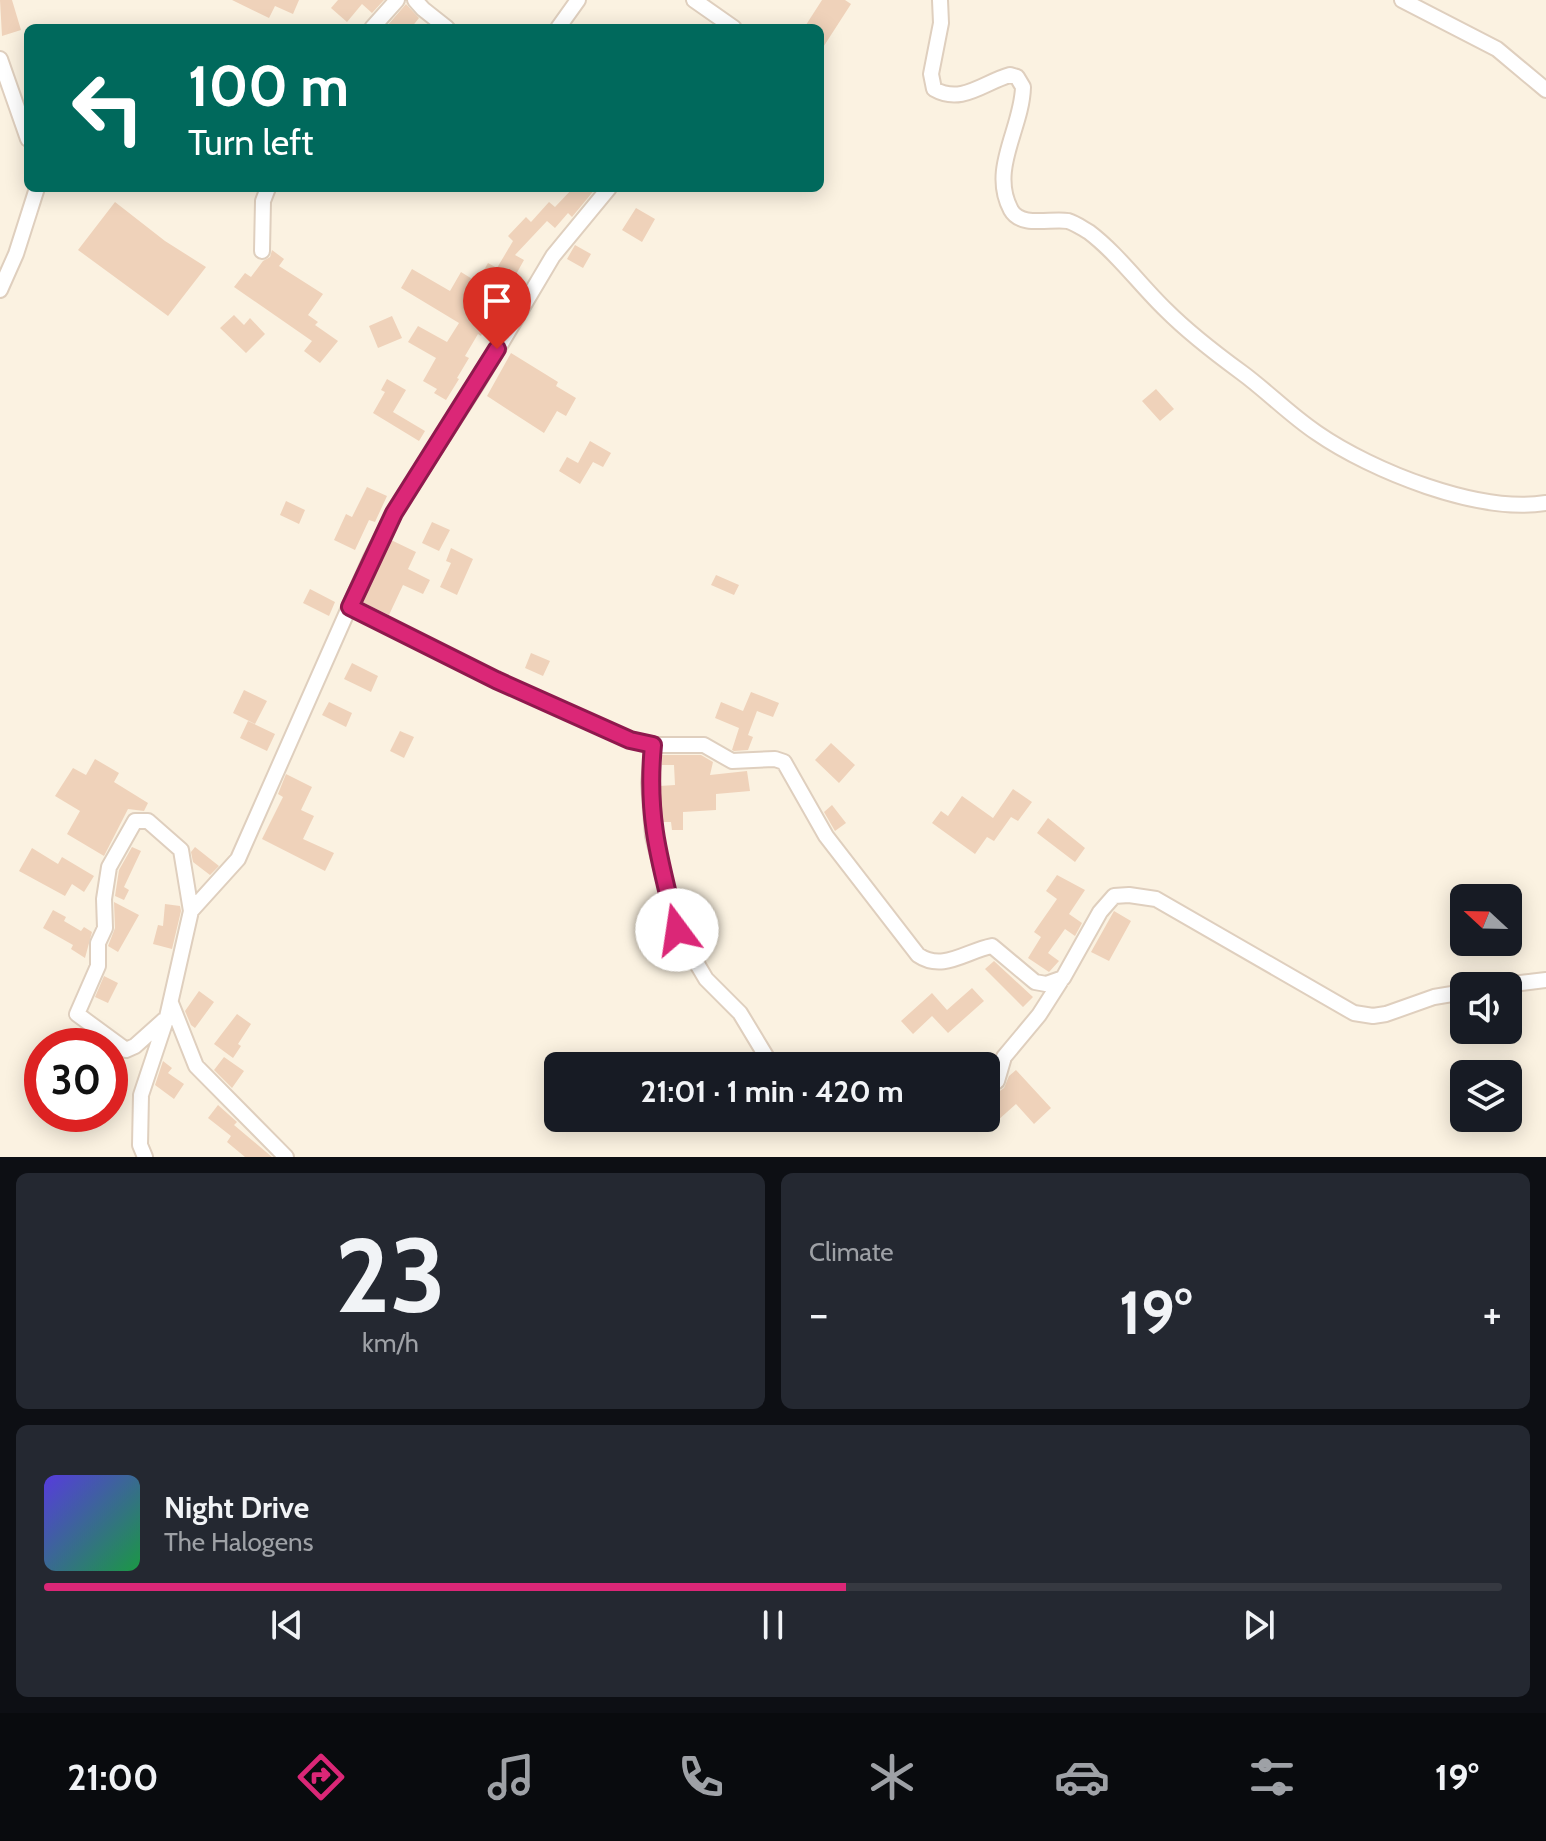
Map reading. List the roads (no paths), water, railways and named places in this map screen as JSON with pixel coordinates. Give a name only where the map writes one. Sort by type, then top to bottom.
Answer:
[{"type":"street","points":[[376,24],[397,0]]},
{"type":"street","points":[[415,0],[442,24]]},
{"type":"street","points":[[561,24],[578,0]]},
{"type":"street","points":[[940,0],[941,23],[931,74],[934,89],[941,93],[967,94],[1010,75],[1017,77],[1023,87],[1019,118],[1003,164],[1003,185],[1014,215],[1023,220],[1055,219],[1082,227],[1210,350],[1339,447],[1397,474],[1476,500],[1546,503]]},
{"type":"street","points":[[1402,0],[1497,49],[1546,90]]},
{"type":"street","points":[[698,1],[729,24]]},
{"type":"street","points":[[0,59],[24,128]]},
{"type":"street","points":[[0,290],[16,254],[36,192]]},
{"type":"street","points":[[262,251],[263,201],[266,192]]},
{"type":"street","points":[[191,911],[238,859],[250,836],[394,513],[477,384],[553,256],[606,192]]},
{"type":"street","points":[[350,607],[496,680],[630,740],[653,745],[702,745],[732,761],[775,759],[784,762],[820,828],[922,958],[940,963],[992,946],[1035,982],[1046,984],[1063,978]]},
{"type":"street","points":[[653,745],[649,783],[653,836],[677,930],[706,979],[740,1013],[764,1052]]},
{"type":"street","points":[[145,1157],[140,1145],[141,1095],[167,1017],[191,911],[181,850],[148,821],[135,821],[109,867],[104,899],[105,928],[98,943],[98,966],[77,1014],[126,1050],[135,1046],[167,1017]]},
{"type":"street","points":[[1000,1071],[1004,1057],[1039,1015],[1100,912],[1114,896],[1156,899],[1354,1013],[1373,1016],[1386,1014],[1450,994]]},
{"type":"street","points":[[1522,983],[1546,980]]},
{"type":"street","points":[[171,1002],[196,1066],[286,1157]]}]
